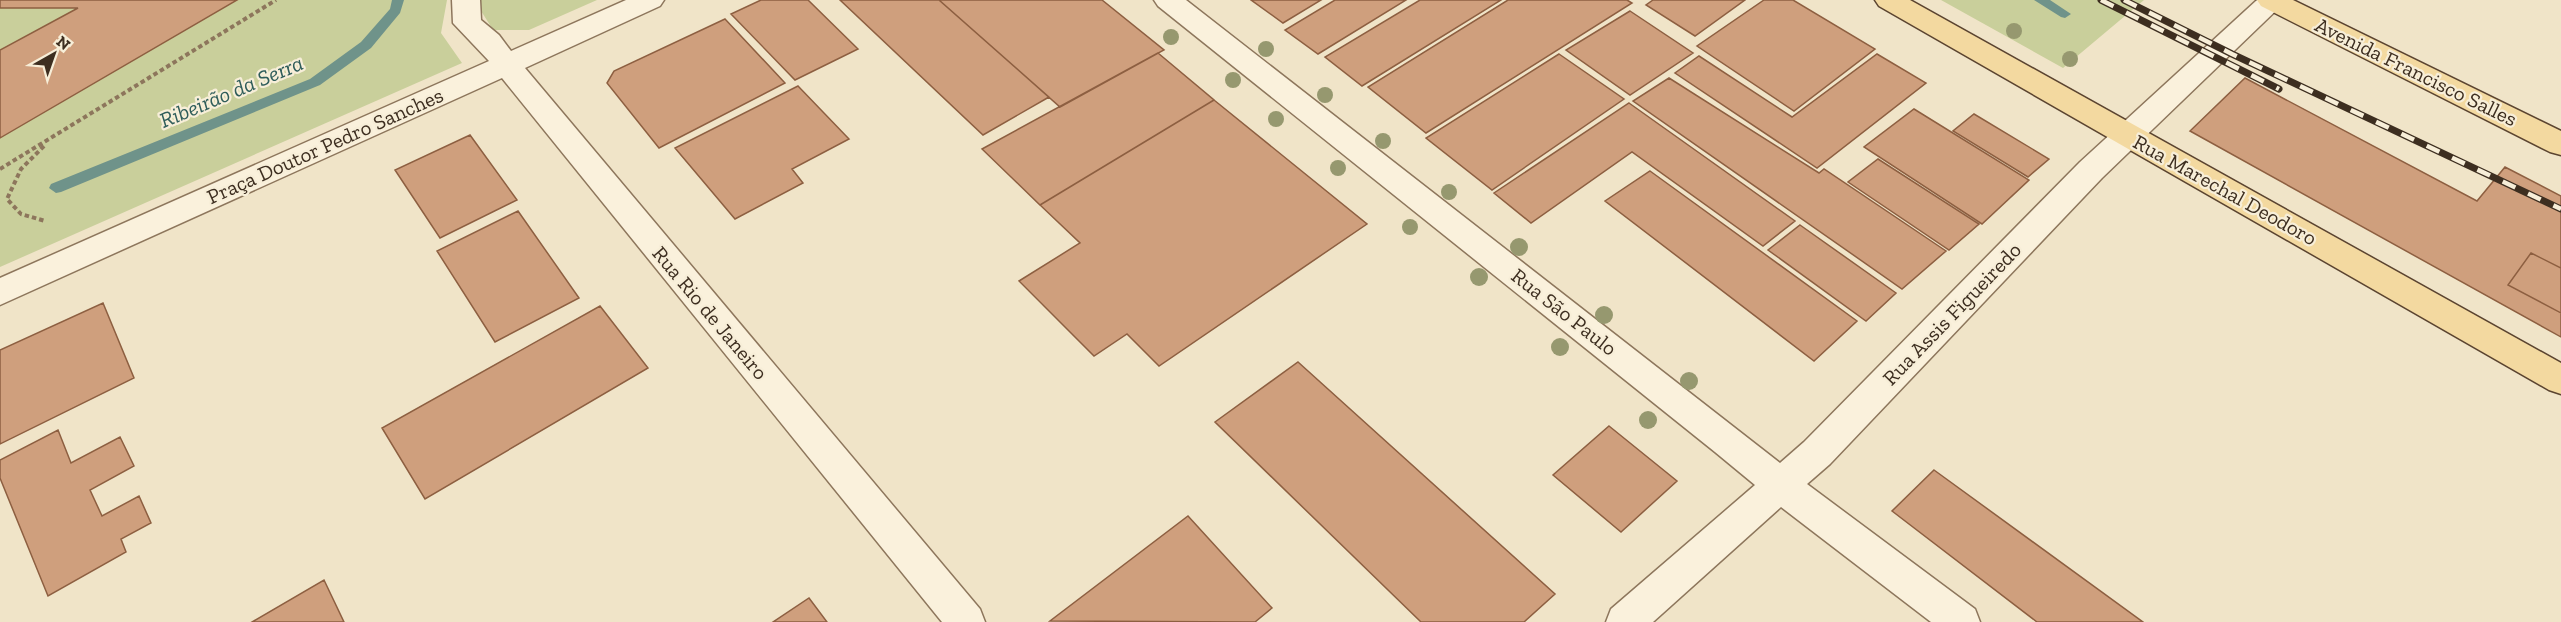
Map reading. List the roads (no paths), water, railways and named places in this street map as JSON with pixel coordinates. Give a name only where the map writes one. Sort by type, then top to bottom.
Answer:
[{"type":"main road","name":"Rua Marechal Deodoro","points":[[1889,0],[2561,380]]},
{"type":"main road","name":"Avenida Francisco Salles","points":[[2272,0],[2561,144]]},
{"type":"street","name":"Rua Rio de Janeiro","points":[[466,0],[467,23],[489,42],[966,622]]},
{"type":"street","name":"Praça Doutor Pedro Sanches","points":[[0,292],[650,0]]},
{"type":"street","name":"Rua São Paulo","points":[[1168,0],[1728,441],[1781,486],[1961,622]]},
{"type":"street","name":"Rua Assis Figueiredo","points":[[1625,622],[1817,453],[2091,170],[2272,0]]},
{"type":"waterway","name":"Ribeirão da Serra","points":[[56,188],[315,82],[366,45],[396,10],[398,0]]},
{"type":"waterway","points":[[2040,0],[2065,14]]},
{"type":"railway","points":[[2101,0],[2279,89]]},
{"type":"railway","points":[[2124,0],[2232,54],[2561,209]]}]
